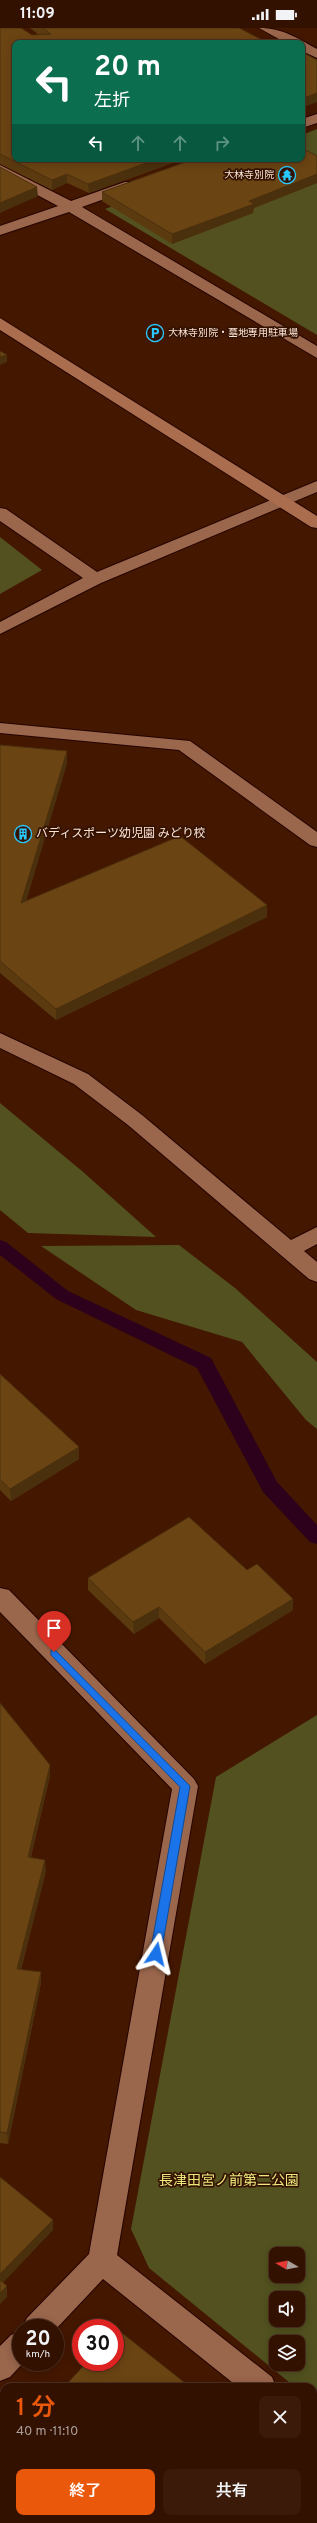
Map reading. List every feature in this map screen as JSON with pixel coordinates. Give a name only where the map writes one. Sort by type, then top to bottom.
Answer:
[{"type":"street","points":[[266,28],[290,40]]},
{"type":"street","points":[[305,48],[317,54]]},
{"type":"street","points":[[305,123],[317,118]]},
{"type":"street","points":[[0,169],[70,206],[317,353]]},
{"type":"street","points":[[0,231],[143,180]]},
{"type":"street","points":[[0,322],[317,523]]},
{"type":"street","points":[[0,629],[95,579],[317,486]]},
{"type":"street","points":[[0,512],[95,579]]},
{"type":"street","points":[[0,728],[184,745],[317,841]]},
{"type":"street","points":[[0,1040],[81,1079],[135,1120],[317,1274]]},
{"type":"street","points":[[290,1250],[317,1234]]},
{"type":"street","points":[[0,1597],[185,1786],[102,2260],[46,2319]]},
{"type":"street","points":[[102,2260],[256,2383]]},
{"type":"street","points":[[0,2367],[12,2354]]},
{"type":"green space","points":[[317,129],[317,335],[105,209],[229,162],[305,162],[305,134]]},
{"type":"green space","points":[[0,537],[42,570],[0,594]]},
{"type":"green space","points":[[0,1103],[82,1171],[156,1237],[28,1233],[0,1210]]},
{"type":"green space","points":[[179,1245],[235,1288],[317,1362],[317,1429],[306,1420],[242,1342],[136,1310],[41,1246]]},
{"type":"green space","name":"長津田宮ノ前第二公園","points":[[317,1715],[317,2383],[290,2383],[275,2371],[305,2371],[305,2335],[269,2335],[269,2366],[149,2268],[131,2229],[216,1777]]},
{"type":"building","points":[[0,28],[21,28],[32,35],[51,34],[43,28],[239,28],[262,40],[12,40],[12,160],[0,154]]},
{"type":"building","points":[[305,54],[317,60],[317,93],[305,98]]},
{"type":"building","points":[[305,150],[317,156],[317,174],[249,201],[254,204],[172,234],[102,192],[186,162],[305,162]]},
{"type":"building","points":[[16,162],[149,162],[88,184],[67,174],[52,180]]},
{"type":"building","points":[[0,167],[37,187],[0,203]]},
{"type":"building","points":[[0,351],[7,355],[0,357]]},
{"type":"building","points":[[0,745],[67,751],[21,903],[180,836],[267,905],[56,1009],[0,961]]},
{"type":"building","points":[[0,1374],[79,1447],[10,1489],[0,1479]]},
{"type":"building","points":[[189,1517],[247,1570],[257,1564],[293,1599],[205,1652],[159,1607],[133,1622],[88,1578]]},
{"type":"building","points":[[0,1703],[50,1765],[28,1857],[45,1860],[17,1969],[41,1972],[7,2133],[0,2132]]},
{"type":"building","points":[[0,2177],[53,2220],[0,2274]]},
{"type":"building","points":[[0,2280],[7,2286],[0,2293]]},
{"type":"building","points":[[124,2335],[185,2383],[68,2383],[79,2371],[124,2371]]},
{"type":"waterway","points":[[0,1246],[62,1295],[204,1363],[270,1487],[317,1537]]},
{"type":"place","name":"大林寺別院","points":[[287,175]]},
{"type":"place","name":"大林寺別院・墓地専用駐車場","points":[[155,333]]},
{"type":"place","name":"バディスポーツ幼児園 みどり校","points":[[23,834]]},
{"type":"route","points":[[54,1652],[185,1786],[156,1954]]}]
